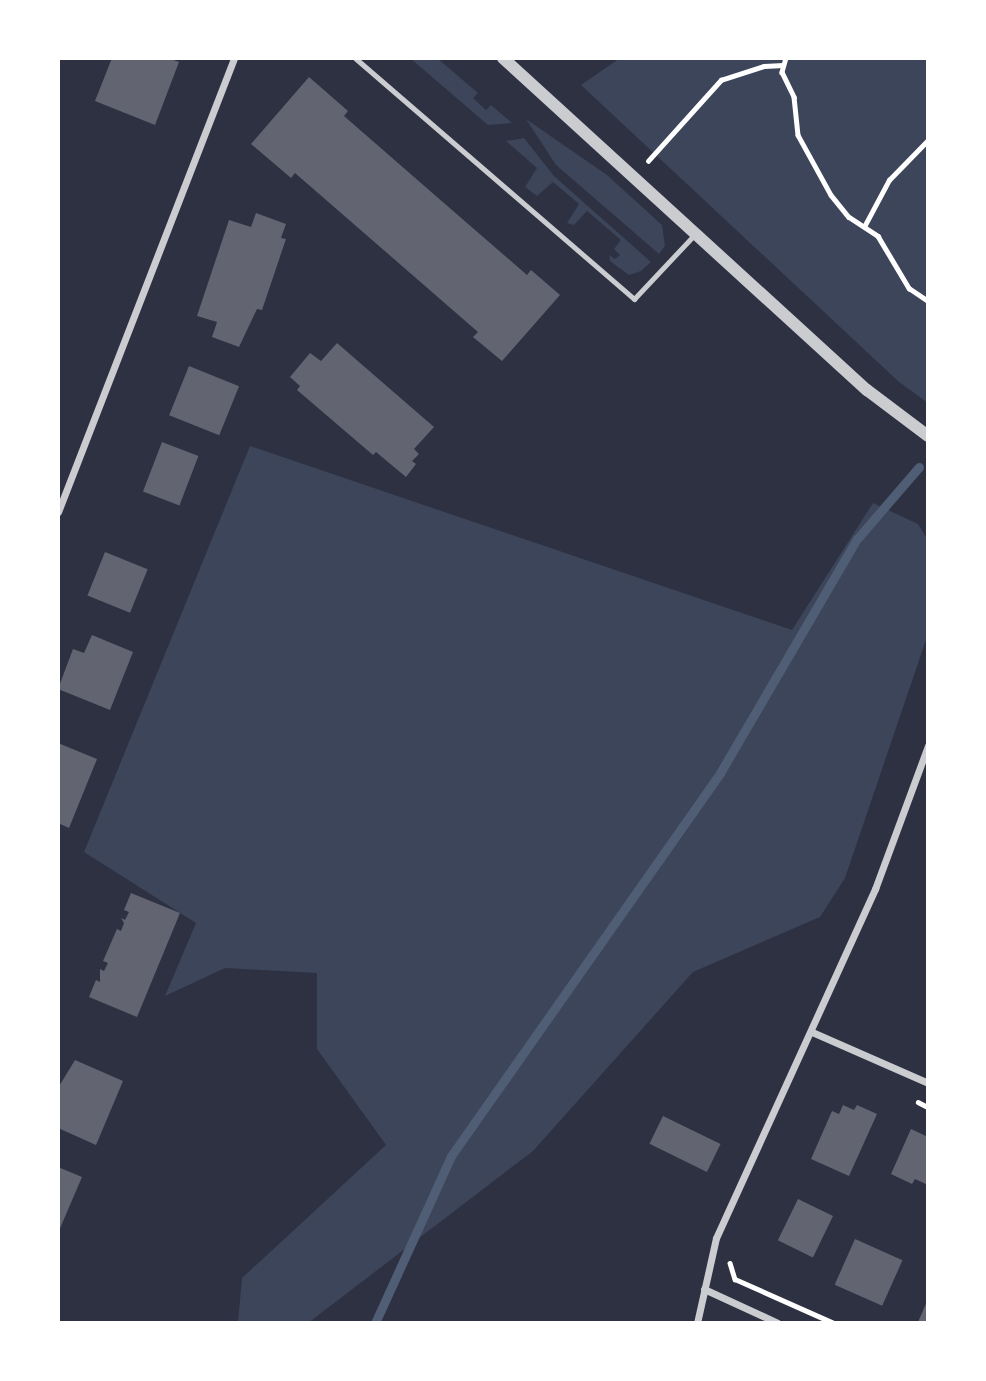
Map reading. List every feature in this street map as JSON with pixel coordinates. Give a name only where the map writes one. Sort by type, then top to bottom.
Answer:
[{"type":"street","points":[[58,512],[233,58]]},
{"type":"street","points":[[503,58],[900,416],[928,436]]},
{"type":"street","points":[[697,1323],[716,1238],[874,889],[928,746]]},
{"type":"street","points":[[811,1032],[928,1083]]},
{"type":"street","points":[[704,1289],[778,1323]]},
{"type":"lane","points":[[355,58],[634,299],[696,233]]},
{"type":"path","points":[[786,58],[783,65],[784,78],[794,97],[797,135],[836,203],[881,240],[909,288],[928,300]]},
{"type":"path","points":[[647,162],[722,80],[764,66],[783,65]]},
{"type":"path","points":[[865,225],[889,180],[928,140]]},
{"type":"path","points":[[916,1101],[928,1107]]},
{"type":"path","points":[[727,1254],[735,1279],[834,1323]]},
{"type":"shaded area","points":[[410,58],[437,58],[478,93],[473,98],[486,110],[491,105],[512,123],[488,125]]},
{"type":"shaded area","points":[[620,58],[928,58],[928,403],[899,382],[581,85]]},
{"type":"shaded area","points":[[526,119],[607,175],[662,225],[665,246],[659,254],[556,165]]},
{"type":"shaded area","points":[[524,138],[554,176],[651,262],[641,271],[629,275],[610,261],[609,255],[615,259],[620,255],[614,249],[621,240],[587,211],[574,225],[567,223],[579,204],[553,182],[537,196],[525,187],[537,168],[506,141]]},
{"type":"shaded area","points":[[250,446],[792,630],[873,503],[918,524],[928,540],[928,634],[845,878],[820,917],[693,972],[533,1151],[308,1323],[238,1322],[242,1278],[386,1145],[317,1049],[317,973],[225,968],[165,996],[196,923],[84,852]]},
{"type":"building","points":[[112,58],[168,58],[179,62],[155,125],[95,101]]},
{"type":"building","points":[[309,77],[348,111],[344,116],[437,197],[527,275],[531,270],[560,295],[502,361],[473,337],[478,332],[295,173],[291,178],[251,144]]},
{"type":"building","points":[[256,213],[286,224],[281,238],[286,239],[262,310],[257,309],[239,347],[212,337],[217,322],[197,316],[229,220],[251,227]]},
{"type":"building","points":[[337,343],[434,427],[414,449],[419,454],[412,461],[416,464],[406,477],[376,452],[373,455],[297,390],[300,386],[290,377],[310,353],[321,361]]},
{"type":"building","points":[[189,366],[239,386],[219,435],[169,415]]},
{"type":"building","points":[[162,442],[198,456],[179,505],[143,491]]},
{"type":"building","points":[[105,552],[148,569],[130,613],[87,596]]},
{"type":"building","points":[[92,635],[133,652],[110,710],[58,689],[73,649],[84,653]]},
{"type":"building","points":[[58,743],[97,759],[69,828],[58,823]]},
{"type":"building","points":[[131,893],[180,913],[137,1017],[89,997],[96,980],[100,982],[100,969],[104,971],[108,963],[103,961],[117,929],[121,931],[124,923],[121,918],[125,920],[129,912],[124,910]]},
{"type":"building","points":[[75,1060],[123,1081],[96,1145],[58,1128],[58,1088]]},
{"type":"building","points":[[843,1105],[854,1110],[857,1105],[877,1114],[849,1176],[811,1159],[832,1111],[839,1114]]},
{"type":"building","points":[[663,1116],[721,1144],[707,1172],[649,1144]]},
{"type":"building","points":[[911,1129],[928,1137],[928,1185],[915,1179],[912,1184],[891,1174]]},
{"type":"building","points":[[58,1167],[82,1177],[58,1233]]},
{"type":"building","points":[[798,1199],[833,1216],[813,1257],[778,1240]]},
{"type":"building","points":[[855,1239],[903,1260],[882,1306],[835,1285]]},
{"type":"building","points":[[928,1299],[928,1323],[918,1322]]},
{"type":"waterway","points":[[375,1323],[451,1156],[720,773],[857,539],[919,467]]}]
